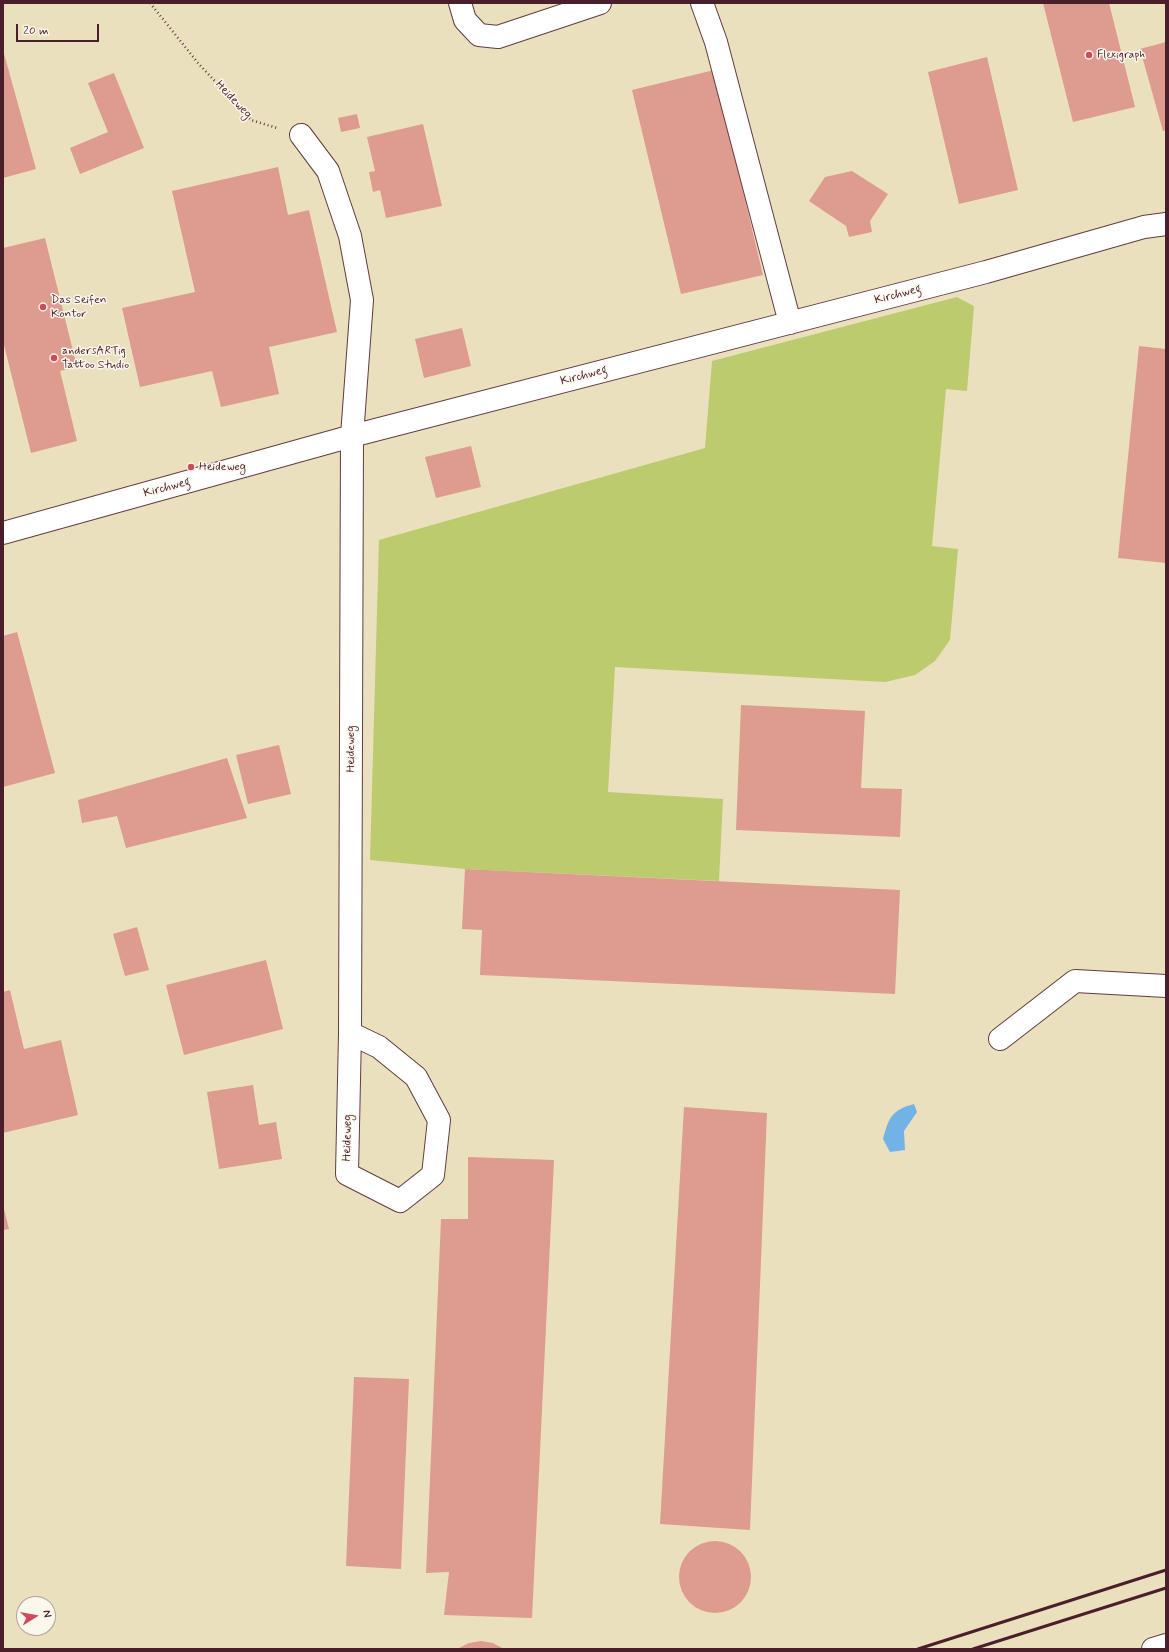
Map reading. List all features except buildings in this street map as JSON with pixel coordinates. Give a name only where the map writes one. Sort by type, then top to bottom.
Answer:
[{"type":"street","points":[[460,3],[465,20],[479,35],[498,37],[600,3]]},
{"type":"street","points":[[702,3],[716,42],[790,323]]},
{"type":"street","name":"Heideweg","points":[[301,135],[328,172],[350,236],[362,300],[352,436],[350,1033],[347,1174],[400,1201],[433,1175],[439,1120],[416,1077],[379,1047],[350,1033]]},
{"type":"street","name":"Kirchweg","points":[[3,533],[352,436],[986,272],[1144,227],[1166,224]]},
{"type":"street","points":[[1000,1040],[1075,981],[1166,986]]},
{"type":"street","points":[[1153,1649],[1166,1645]]},
{"type":"path","name":"Heideweg","points":[[150,3],[198,63],[251,120],[301,135]]},
{"type":"green space","points":[[957,297],[974,306],[967,391],[946,389],[932,546],[958,549],[950,640],[935,661],[915,675],[885,682],[615,667],[608,792],[723,799],[719,881],[465,869],[370,860],[379,540],[705,448],[712,361]]},
{"type":"water","points":[[914,1104],[917,1112],[904,1131],[905,1150],[890,1152],[883,1139],[887,1125],[896,1112]]},
{"type":"railway","points":[[918,1649],[1166,1570]]},
{"type":"railway","points":[[973,1649],[1166,1588]]},
{"type":"place","name":"Flexigraph","points":[[1089,55]]},
{"type":"place","name":"Das Seifen Kontor","points":[[43,307]]},
{"type":"place","name":"andersARTig Tattoo Studio","points":[[54,358]]},
{"type":"place","name":"Heideweg","points":[[191,467]]}]
